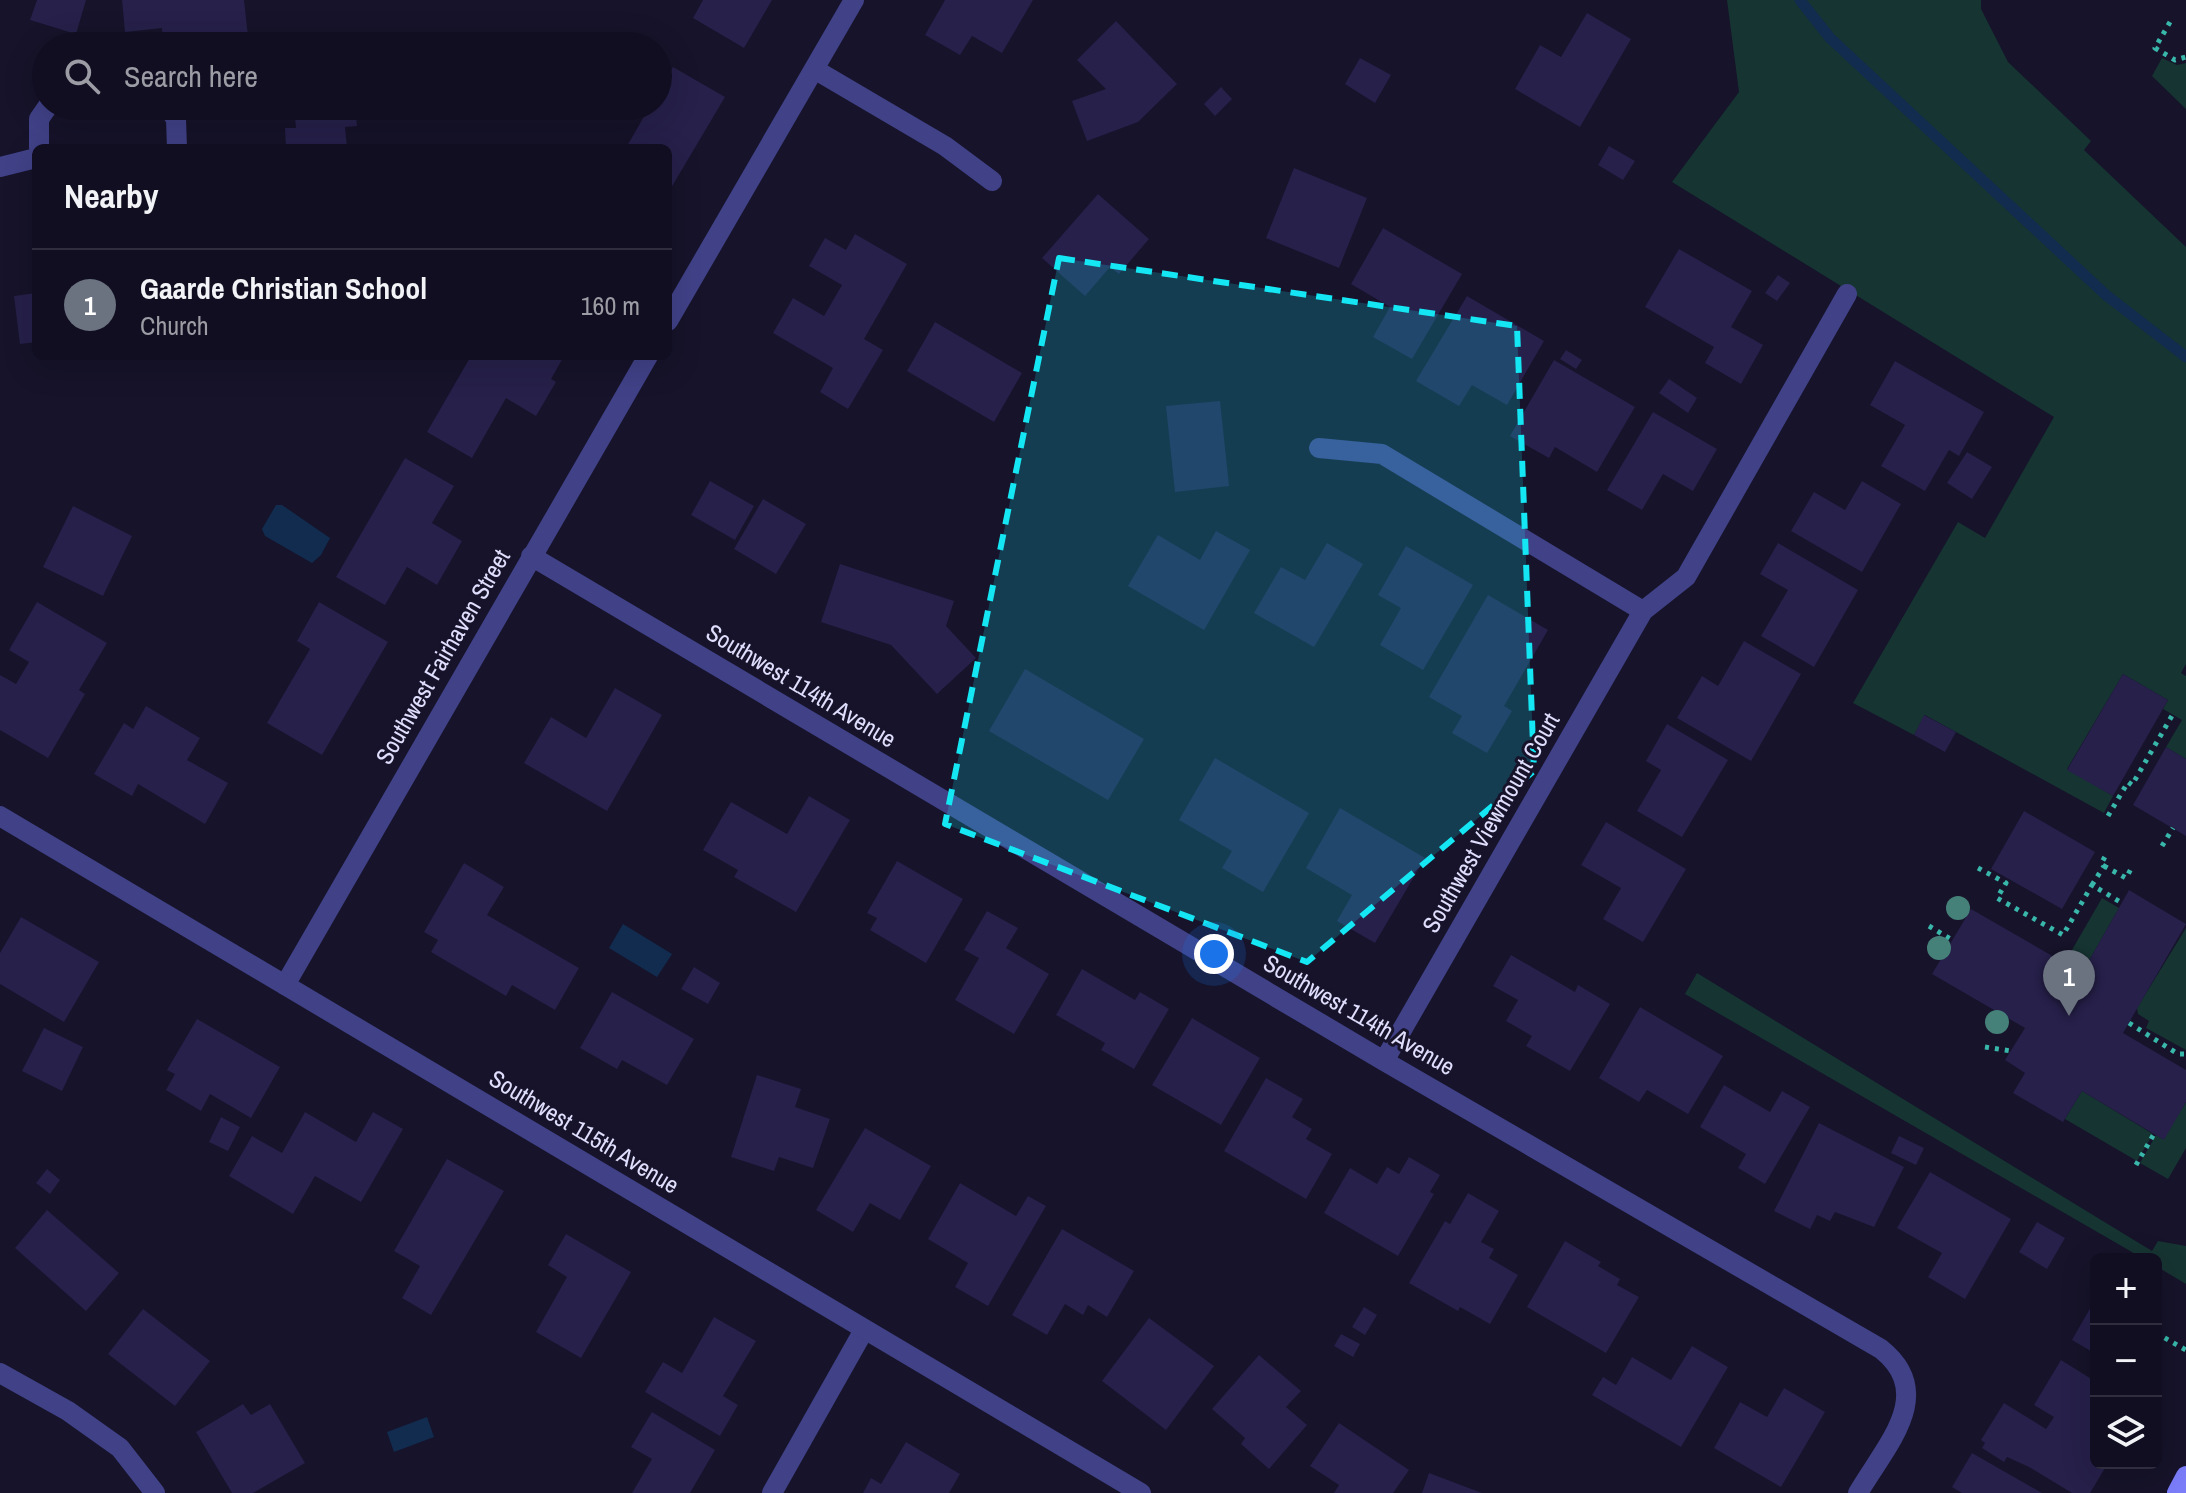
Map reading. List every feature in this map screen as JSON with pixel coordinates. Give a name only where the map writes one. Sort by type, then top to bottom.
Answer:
[{"type":"main road","points":[[2177,1493],[2186,1476]]},
{"type":"street","points":[[672,314],[854,0]]},
{"type":"street","points":[[814,69],[945,146],[992,181]]},
{"type":"street","points":[[39,120],[39,144]]},
{"type":"street","points":[[176,120],[177,144]]},
{"type":"street","points":[[0,167],[32,159]]},
{"type":"street","name":"Southwest Viewmount Court","points":[[1384,1061],[1643,611],[1686,577],[1847,294]]},
{"type":"street","name":"Southwest Fairhaven Street","points":[[285,985],[646,360]]},
{"type":"street","points":[[1319,448],[1382,454],[1643,611]]},
{"type":"street","name":"Southwest 114th Avenue","points":[[531,556],[1384,1061],[1881,1349],[1897,1362],[1906,1378],[1908,1398],[1901,1418],[1858,1493]]},
{"type":"street","name":"Southwest 115th Avenue","points":[[0,816],[1141,1493]]},
{"type":"street","points":[[772,1493],[864,1330]]},
{"type":"street","points":[[0,1373],[68,1411],[120,1448],[155,1493]]},
{"type":"path","points":[[2170,22],[2155,48],[2175,60],[2186,57]]},
{"type":"path","points":[[2108,816],[2128,782],[2132,785],[2173,714]]},
{"type":"path","points":[[2162,846],[2173,828]]},
{"type":"path","points":[[2107,853],[2101,864],[2104,866],[2126,878],[2132,867]]},
{"type":"path","points":[[1978,868],[2006,883],[1997,898],[2063,935],[2104,866]]},
{"type":"path","points":[[2092,885],[2122,903]]},
{"type":"path","points":[[1929,926],[1952,940]]},
{"type":"path","points":[[2129,1023],[2178,1054],[2186,1054]]},
{"type":"path","points":[[1985,1047],[2011,1051]]},
{"type":"path","points":[[2136,1165],[2154,1134]]},
{"type":"path","points":[[2162,1336],[2186,1350]]},
{"type":"highlighted area","points":[[1059,258],[1517,326],[1534,771],[1307,962],[945,824]]},
{"type":"green space","points":[[1727,0],[1981,0],[1981,9],[2008,62],[2091,141],[2084,150],[2186,247],[2186,664],[2181,673],[2186,676],[2186,759],[2166,747],[2182,720],[2163,709],[2168,700],[2123,674],[2067,769],[2113,796],[2104,813],[1925,715],[1914,735],[1853,703],[1958,522],[1985,538],[2054,417],[1672,182],[1739,92]]},
{"type":"green space","points":[[2162,58],[2177,65],[2186,63],[2186,109],[2152,76]]},
{"type":"green space","points":[[2102,898],[2119,908],[2082,973],[2065,962]]},
{"type":"green space","points":[[2186,928],[2186,1050],[2146,1028],[2149,1021],[2138,1014],[2137,1008]]},
{"type":"green space","points":[[1697,973],[2152,1251],[2158,1241],[2186,1246],[2186,1284],[2162,1270],[2162,1253],[2134,1253],[1685,994]]},
{"type":"green space","points":[[2082,1091],[2153,1134],[2137,1161],[2065,1119]]},
{"type":"green space","points":[[2186,1102],[2186,1148],[2168,1179],[2140,1163],[2156,1135],[2163,1139]]},
{"type":"water","points":[[276,505],[282,505],[330,538],[321,555],[312,563],[265,536],[262,529]]},
{"type":"water","points":[[623,924],[672,954],[657,977],[609,948]]},
{"type":"water","points":[[427,1417],[434,1437],[394,1452],[387,1432]]},
{"type":"building","points":[[37,0],[86,0],[77,32],[30,20]]},
{"type":"building","points":[[122,0],[244,0],[247,32],[162,32],[162,28],[125,32]]},
{"type":"building","points":[[703,0],[772,0],[744,48],[693,18]]},
{"type":"building","points":[[945,0],[1033,0],[1002,53],[972,36],[960,55],[925,35]]},
{"type":"building","points":[[1587,13],[1631,39],[1580,127],[1515,89],[1540,45],[1561,57]]},
{"type":"building","points":[[1116,21],[1177,84],[1138,122],[1087,141],[1072,101],[1106,89],[1077,60]]},
{"type":"building","points":[[1360,58],[1391,75],[1375,103],[1345,84]]},
{"type":"building","points":[[672,69],[725,97],[672,186],[672,144],[628,144],[642,120],[672,120]]},
{"type":"building","points":[[1221,87],[1232,99],[1215,116],[1204,104]]},
{"type":"building","points":[[295,120],[356,120],[357,126],[345,127],[347,144],[286,144],[285,128],[296,128]]},
{"type":"building","points":[[1609,146],[1635,161],[1623,180],[1598,165]]},
{"type":"building","points":[[1294,168],[1367,198],[1339,268],[1266,238]]},
{"type":"building","points":[[1098,194],[1149,239],[1119,274],[1110,267],[1085,296],[1042,258]]},
{"type":"building","points":[[1383,228],[1462,274],[1412,359],[1373,337],[1390,307],[1351,284]]},
{"type":"building","points":[[855,234],[907,264],[864,339],[883,350],[848,409],[820,392],[833,368],[773,333],[793,298],[824,316],[842,285],[809,266],[825,238],[846,250]]},
{"type":"building","points":[[1679,249],[1752,291],[1731,327],[1763,345],[1741,384],[1705,363],[1714,347],[1645,307]]},
{"type":"building","points":[[1778,275],[1790,283],[1777,301],[1765,293]]},
{"type":"building","points":[[32,294],[32,342],[20,344],[14,296]]},
{"type":"building","points":[[1467,296],[1544,341],[1507,405],[1472,385],[1459,406],[1416,381]]},
{"type":"building","points":[[935,322],[1022,373],[994,422],[907,371]]},
{"type":"building","points":[[1566,350],[1582,360],[1576,369],[1560,359]]},
{"type":"building","points":[[469,360],[562,360],[551,379],[556,382],[536,416],[506,398],[472,458],[427,432]]},
{"type":"building","points":[[1554,360],[1635,407],[1597,472],[1555,447],[1549,458],[1510,436]]},
{"type":"building","points":[[1895,361],[1984,412],[1959,456],[1949,450],[1925,491],[1881,466],[1905,425],[1870,405]]},
{"type":"building","points":[[1669,379],[1697,398],[1688,413],[1659,393]]},
{"type":"building","points":[[1220,401],[1229,486],[1175,492],[1166,406]]},
{"type":"building","points":[[1653,412],[1717,449],[1693,491],[1663,474],[1642,510],[1607,490]]},
{"type":"building","points":[[1967,452],[1992,467],[1972,499],[1947,483]]},
{"type":"building","points":[[405,458],[454,486],[432,523],[462,541],[437,585],[407,567],[385,605],[336,577]]},
{"type":"building","points":[[710,481],[754,506],[735,540],[691,515]]},
{"type":"building","points":[[1862,481],[1901,504],[1862,572],[1791,531],[1814,492],[1845,510]]},
{"type":"building","points":[[763,499],[806,524],[776,574],[734,549]]},
{"type":"building","points":[[73,506],[132,536],[103,596],[43,567]]},
{"type":"building","points":[[1216,531],[1250,550],[1204,630],[1128,586],[1158,535],[1200,560]]},
{"type":"building","points":[[1327,543],[1363,564],[1314,647],[1254,613],[1281,567],[1305,580]]},
{"type":"building","points":[[1778,543],[1858,590],[1814,667],[1761,636],[1788,590],[1760,574]]},
{"type":"building","points":[[1406,546],[1473,585],[1423,670],[1380,645],[1401,608],[1378,595]]},
{"type":"building","points":[[840,564],[954,601],[946,626],[976,658],[937,694],[891,645],[821,622]]},
{"type":"building","points":[[1488,595],[1548,630],[1504,706],[1512,711],[1487,753],[1452,733],[1462,716],[1429,697]]},
{"type":"building","points":[[37,602],[107,643],[79,690],[85,694],[48,758],[0,730],[0,675],[16,684],[29,662],[9,650]]},
{"type":"building","points":[[319,602],[388,642],[322,755],[267,723],[310,649],[297,641]]},
{"type":"building","points":[[1744,641],[1801,674],[1751,761],[1677,718],[1702,676],[1718,686]]},
{"type":"building","points":[[1025,669],[1144,739],[1108,800],[989,731]]},
{"type":"building","points":[[2123,674],[2168,700],[2113,796],[2067,770]]},
{"type":"building","points":[[615,688],[662,715],[607,811],[524,763],[551,717],[586,738]]},
{"type":"building","points":[[146,706],[200,738],[187,760],[228,783],[205,824],[138,784],[132,796],[94,774],[124,723],[133,729]]},
{"type":"building","points":[[1924,715],[1956,732],[1945,752],[1914,735]]},
{"type":"building","points":[[1667,724],[1728,760],[1682,837],[1637,811],[1661,770],[1646,761]]},
{"type":"building","points":[[2166,747],[2186,759],[2186,836],[2133,805]]},
{"type":"building","points":[[1215,758],[1309,813],[1263,892],[1222,868],[1232,851],[1179,820]]},
{"type":"building","points":[[809,796],[850,820],[796,912],[734,877],[738,870],[703,850],[731,802],[787,834]]},
{"type":"building","points":[[1340,808],[1425,858],[1375,943],[1337,921],[1352,895],[1306,868]]},
{"type":"building","points":[[2024,811],[2095,852],[2062,909],[1991,869]]},
{"type":"building","points":[[1606,822],[1686,869],[1643,942],[1603,919],[1621,888],[1581,865]]},
{"type":"building","points":[[897,861],[963,899],[926,963],[870,930],[877,918],[867,913]]},
{"type":"building","points":[[464,863],[504,887],[487,915],[579,968],[555,1010],[512,985],[506,996],[431,952],[438,940],[424,932]]},
{"type":"building","points":[[2129,890],[2186,924],[2123,1033],[2186,1070],[2186,1102],[2164,1140],[2082,1091],[2063,1122],[2013,1093],[2025,1073],[2005,1060],[2025,1028],[1932,974],[1971,909],[2082,973]]},
{"type":"building","points":[[987,911],[1018,928],[1006,948],[1049,974],[1014,1034],[955,1000],[979,958],[964,950]]},
{"type":"building","points":[[21,917],[99,962],[64,1022],[0,984],[0,953]]},
{"type":"building","points":[[1511,955],[1575,992],[1578,985],[1610,1004],[1570,1071],[1526,1046],[1532,1036],[1506,1021],[1518,1000],[1493,986]]},
{"type":"building","points":[[694,967],[720,983],[708,1004],[681,989]]},
{"type":"building","points":[[1082,969],[1135,1000],[1140,992],[1169,1009],[1134,1069],[1101,1050],[1105,1043],[1056,1015]]},
{"type":"building","points":[[612,992],[694,1039],[667,1085],[622,1060],[617,1069],[580,1048]]},
{"type":"building","points":[[1640,1007],[1723,1056],[1688,1114],[1647,1090],[1639,1102],[1599,1078]]},
{"type":"building","points":[[1192,1018],[1260,1058],[1221,1125],[1152,1085]]},
{"type":"building","points":[[197,1019],[280,1067],[251,1118],[210,1094],[201,1111],[166,1090],[175,1074],[167,1070]]},
{"type":"building","points":[[44,1028],[83,1047],[62,1091],[22,1071]]},
{"type":"building","points":[[757,1075],[801,1089],[795,1107],[830,1119],[813,1168],[779,1157],[774,1171],[731,1157]]},
{"type":"building","points":[[1266,1078],[1303,1099],[1292,1117],[1312,1129],[1306,1139],[1332,1154],[1306,1199],[1224,1151]]},
{"type":"building","points":[[1724,1085],[1770,1112],[1782,1091],[1810,1107],[1765,1184],[1738,1168],[1746,1154],[1700,1127]]},
{"type":"building","points":[[305,1112],[356,1142],[373,1112],[403,1129],[361,1202],[315,1176],[293,1214],[229,1176],[252,1136],[282,1153]]},
{"type":"building","points":[[221,1117],[240,1127],[228,1151],[209,1142]]},
{"type":"building","points":[[1819,1123],[1904,1167],[1874,1227],[1835,1212],[1830,1221],[1817,1215],[1810,1229],[1774,1211]]},
{"type":"building","points":[[865,1128],[931,1166],[900,1220],[870,1203],[853,1232],[816,1210]]},
{"type":"building","points":[[1899,1136],[1924,1148],[1916,1165],[1891,1153]]},
{"type":"building","points":[[1409,1157],[1440,1175],[1430,1192],[1434,1194],[1398,1256],[1324,1213],[1350,1168],[1377,1184],[1387,1167],[1399,1174]]},
{"type":"building","points":[[447,1159],[504,1191],[431,1315],[402,1298],[420,1266],[394,1251]]},
{"type":"building","points":[[47,1169],[60,1180],[50,1194],[36,1183]]},
{"type":"building","points":[[1930,1172],[2011,1219],[1965,1299],[1928,1277],[1942,1253],[1897,1228]]},
{"type":"building","points":[[960,1183],[1016,1216],[1028,1196],[1046,1206],[988,1306],[955,1287],[968,1263],[928,1239]]},
{"type":"building","points":[[1468,1193],[1499,1211],[1481,1242],[1494,1249],[1489,1258],[1518,1275],[1490,1324],[1460,1307],[1458,1311],[1409,1283],[1445,1221],[1450,1224]]},
{"type":"building","points":[[47,1210],[119,1273],[86,1311],[15,1248]]},
{"type":"building","points":[[2037,1222],[2065,1238],[2047,1269],[2019,1252]]},
{"type":"building","points":[[1062,1229],[1134,1271],[1107,1317],[1088,1305],[1083,1315],[1065,1304],[1047,1335],[1012,1315]]},
{"type":"building","points":[[566,1234],[631,1272],[581,1358],[536,1332],[567,1277],[548,1265]]},
{"type":"building","points":[[1565,1241],[1601,1262],[1598,1266],[1620,1279],[1617,1285],[1639,1297],[1606,1353],[1527,1307]]},
{"type":"building","points":[[1364,1307],[1377,1315],[1365,1335],[1352,1327]]},
{"type":"building","points":[[2090,1308],[2090,1350],[2072,1340]]},
{"type":"building","points":[[143,1309],[210,1361],[175,1406],[108,1354]]},
{"type":"building","points":[[714,1317],[756,1341],[723,1396],[738,1405],[720,1436],[645,1392],[663,1362],[682,1373]]},
{"type":"building","points":[[1149,1318],[1214,1366],[1166,1430],[1102,1381]]},
{"type":"building","points":[[1341,1334],[1360,1344],[1353,1357],[1334,1346]]},
{"type":"building","points":[[1692,1346],[1728,1367],[1681,1447],[1592,1395],[1603,1377],[1616,1385],[1632,1357],[1671,1380]]},
{"type":"building","points":[[1259,1355],[1301,1391],[1286,1407],[1307,1425],[1269,1469],[1241,1444],[1245,1438],[1212,1409]]},
{"type":"building","points":[[2061,1360],[2090,1378],[2090,1469],[2104,1469],[2090,1493],[2072,1493],[2029,1467],[2007,1457],[2004,1462],[1982,1448],[1985,1443],[1981,1440],[2004,1403],[2046,1429],[2054,1417],[2034,1405]]},
{"type":"building","points":[[1784,1388],[1825,1412],[1781,1487],[1714,1448],[1740,1402],[1767,1417]]},
{"type":"building","points":[[243,1404],[251,1415],[270,1404],[305,1463],[253,1493],[232,1493],[196,1432]]},
{"type":"building","points":[[652,1412],[715,1450],[690,1493],[632,1493],[652,1459],[631,1447]]},
{"type":"building","points":[[1339,1423],[1409,1470],[1393,1493],[1334,1493],[1339,1485],[1310,1466]]},
{"type":"building","points":[[906,1442],[960,1474],[949,1493],[863,1493],[871,1478],[881,1484]]},
{"type":"building","points":[[1972,1453],[2042,1493],[1962,1493],[1952,1487]]},
{"type":"building","points":[[1429,1473],[1482,1493],[1422,1493]]},
{"type":"waterway","points":[[1800,0],[1830,38],[2106,295],[2186,357]]},
{"type":"place","name":"Gaarde Christian School","points":[[2069,1016]]}]
